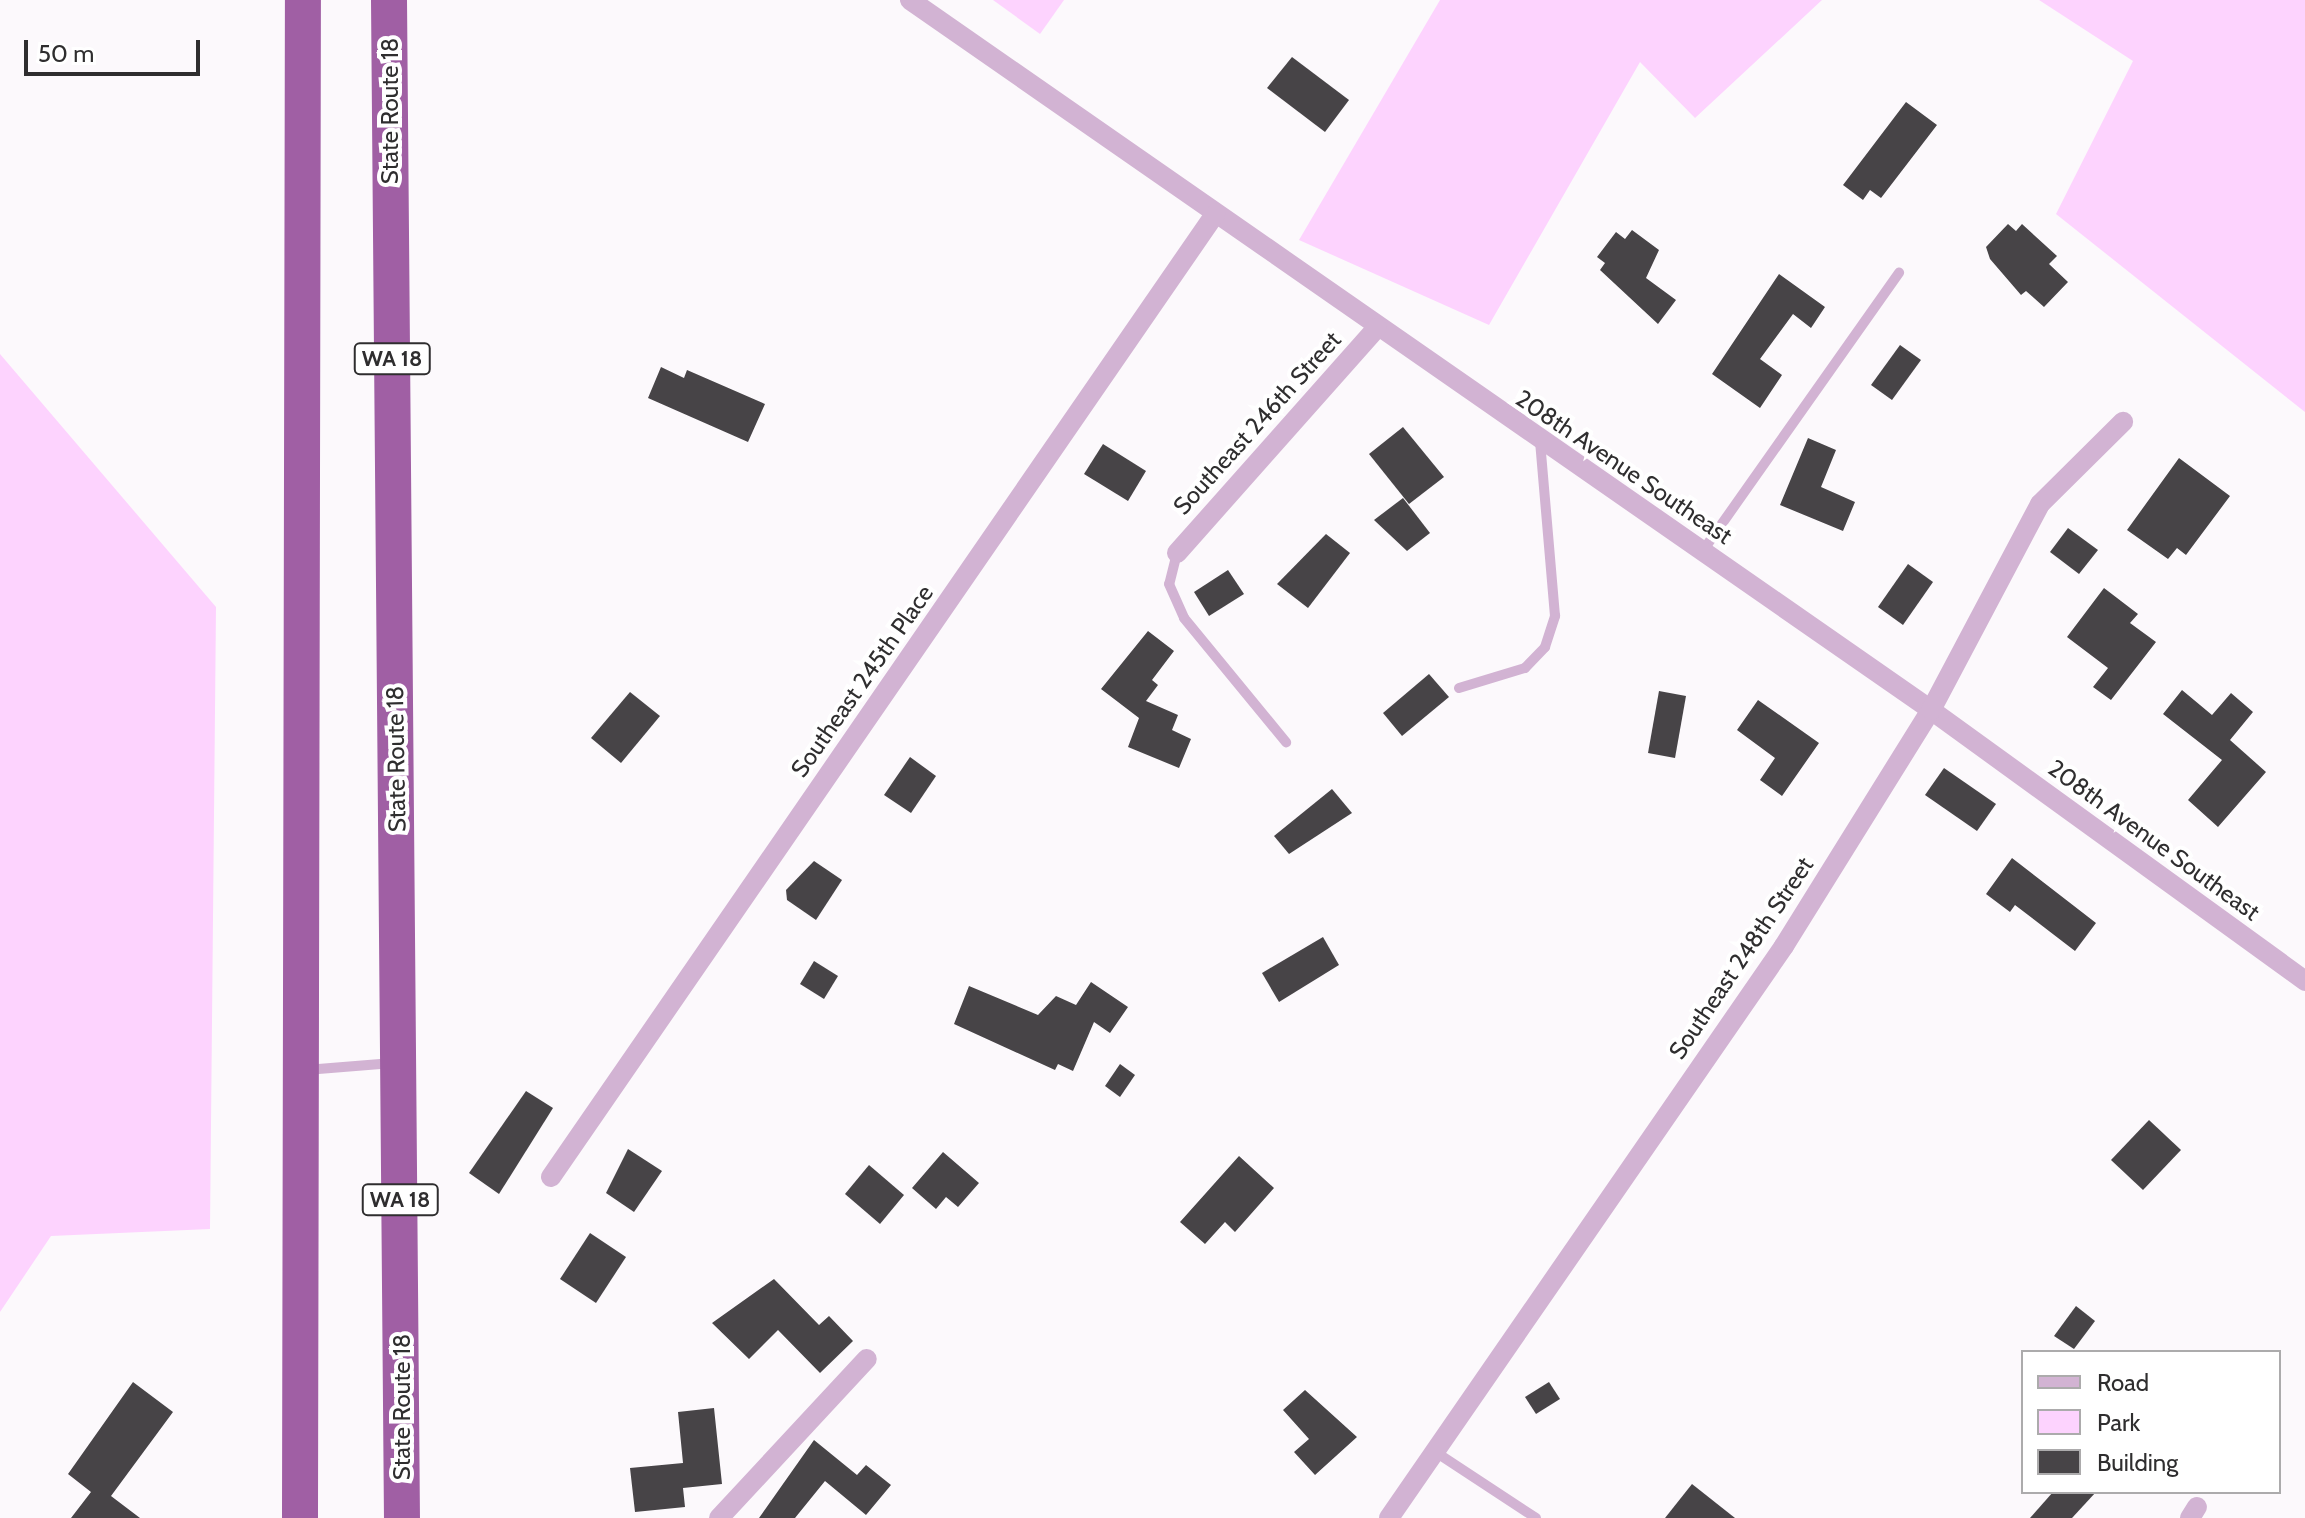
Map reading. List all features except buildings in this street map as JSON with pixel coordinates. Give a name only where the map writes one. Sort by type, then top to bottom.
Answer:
[{"type":"highway","points":[[300,1518],[303,0]]},
{"type":"highway","name":"State Route 18","points":[[389,0],[402,1518]]},
{"type":"street","name":"208th Avenue Southeast","points":[[910,0],[1377,328],[1931,710],[2305,981]]},
{"type":"street","name":"Southeast 245th Place","points":[[551,1177],[1215,214]]},
{"type":"street","name":"Southeast 246th Street","points":[[1177,553],[1377,328]]},
{"type":"street","name":"Southeast 248th Street","points":[[1389,1518],[1433,1450],[1784,946],[1931,710],[2040,504],[2123,422]]},
{"type":"street","points":[[719,1518],[867,1359]]},
{"type":"lane","points":[[1702,552],[1899,273]]},
{"type":"lane","points":[[1459,688],[1525,668],[1545,647],[1555,616],[1540,440]]},
{"type":"lane","points":[[1177,553],[1169,584],[1184,618],[1286,742]]},
{"type":"lane","points":[[303,1070],[399,1063]]},
{"type":"lane","points":[[1433,1450],[1536,1518]]},
{"type":"green space","points":[[993,0],[1064,0],[1040,34]]},
{"type":"green space","points":[[1440,0],[1822,0],[1695,118],[1640,62],[1489,325],[1299,240]]},
{"type":"green space","points":[[2039,0],[2305,0],[2305,412],[2056,214],[2133,61]]},
{"type":"green space","points":[[0,354],[216,607],[210,1229],[51,1236],[0,1312]]}]
